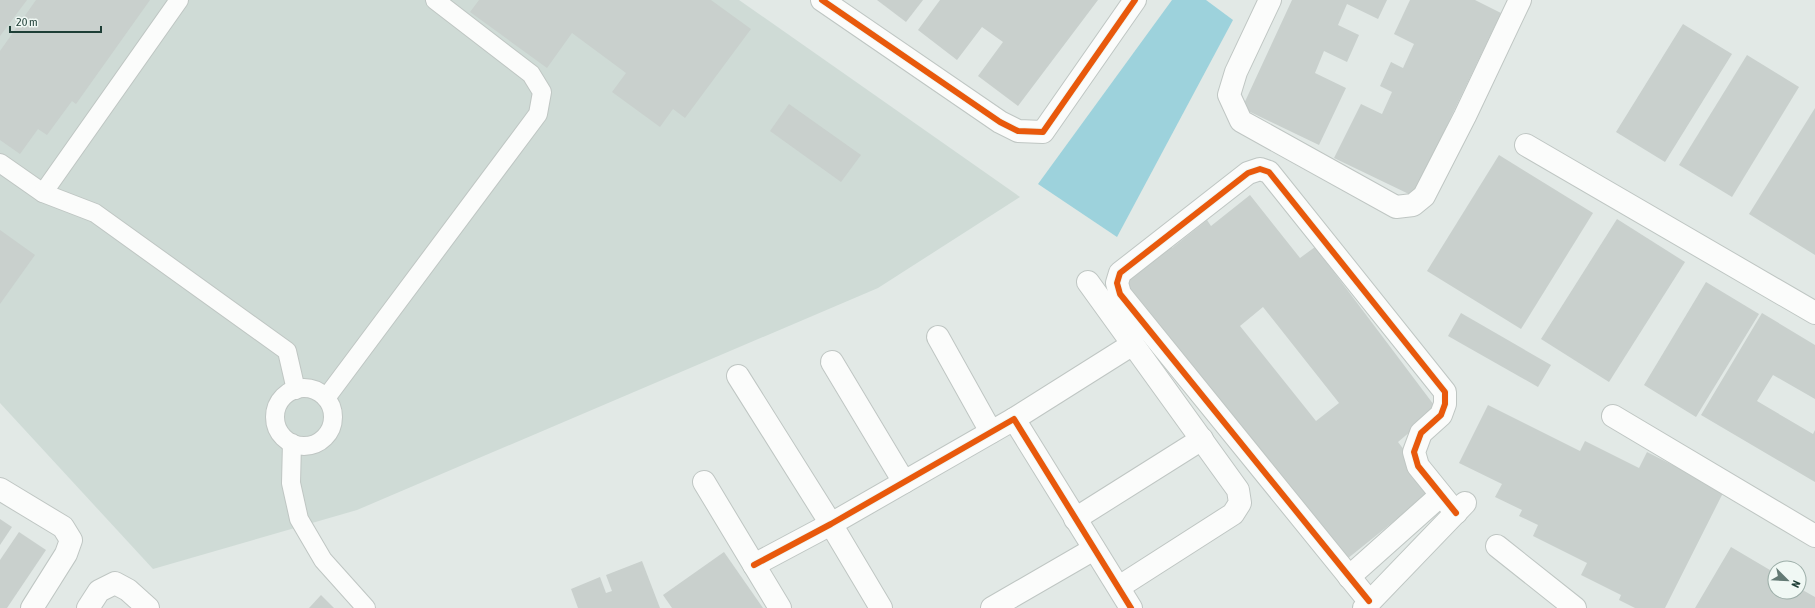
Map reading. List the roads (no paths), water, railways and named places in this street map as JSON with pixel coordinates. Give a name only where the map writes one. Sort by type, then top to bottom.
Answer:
[{"type":"street","points":[[822,0],[1000,122],[1018,131],[1043,132],[1135,0]]},
{"type":"street","points":[[1270,0],[1236,72],[1228,96],[1241,121],[1396,207],[1413,205],[1424,196],[1465,116],[1520,0]]},
{"type":"street","points":[[1526,145],[1815,313]]},
{"type":"street","points":[[1260,169],[1269,172],[1445,392],[1445,404],[1441,415],[1421,433],[1414,452],[1418,466],[1441,494],[1460,508],[1366,604],[1349,577],[1120,294],[1117,283],[1120,273],[1248,173],[1260,169]]},
{"type":"street","points":[[1014,419],[1094,549],[1123,601],[1233,514],[1240,503],[1238,490],[1088,282]]},
{"type":"street","points":[[938,337],[991,432]]},
{"type":"street","points":[[754,565],[831,524],[1014,419],[1133,344]]},
{"type":"street","points":[[832,362],[904,482]]},
{"type":"street","points":[[738,376],[831,524],[881,608]]},
{"type":"street","points":[[1613,416],[1815,536]]},
{"type":"street","points":[[1075,519],[1202,439]]},
{"type":"street","points":[[704,482],[780,608]]},
{"type":"street","points":[[0,489],[63,527],[71,540],[66,554],[32,608]]},
{"type":"street","points":[[1349,577],[1441,494]]},
{"type":"street","points":[[1385,544],[1402,566]]},
{"type":"street","points":[[1497,546],[1575,608]]},
{"type":"street","points":[[992,608],[1094,549]]},
{"type":"street","points":[[88,608],[99,591],[115,583],[128,590],[148,608]]},
{"type":"lane","points":[[43,193],[179,0]]},
{"type":"lane","points":[[326,398],[538,114],[542,92],[531,74],[435,0]]},
{"type":"lane","points":[[0,163],[43,193],[95,213],[287,351],[296,390]]},
{"type":"lane","points":[[309,389],[318,391],[326,398],[331,406],[333,416],[331,426],[327,434],[320,441],[311,445],[301,446],[292,443],[284,438],[278,430],[276,412],[279,404],[284,396],[296,390],[309,389]]},
{"type":"lane","points":[[292,443],[291,483],[299,519],[323,560],[366,608]]},
{"type":"water","points":[[1172,0],[1206,0],[1233,20],[1117,237],[1038,184]]}]
